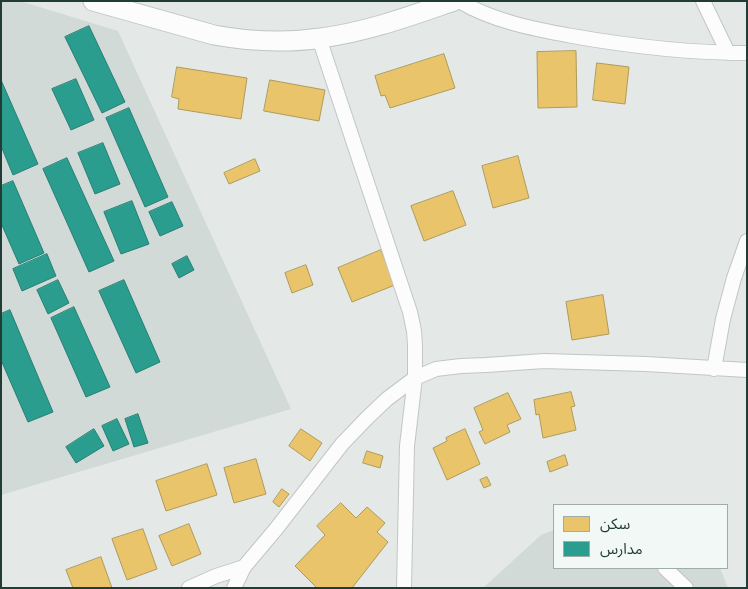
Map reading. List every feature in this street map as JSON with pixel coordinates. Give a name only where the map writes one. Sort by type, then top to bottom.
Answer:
[{"type":"main road","points":[[93,1],[214,35],[232,38],[279,40],[320,38],[356,32],[454,1]]},
{"type":"street","points":[[459,1],[492,16],[540,30],[616,44],[741,55]]},
{"type":"street","points":[[703,1],[741,55]]},
{"type":"street","points":[[320,38],[410,312],[414,338],[415,378],[407,446],[404,588]]},
{"type":"street","points":[[714,369],[723,319],[734,278],[747,241]]},
{"type":"street","points":[[234,588],[244,567],[342,444],[387,399],[415,378],[436,369],[544,361],[646,364],[747,370]]},
{"type":"street","points":[[189,588],[216,576],[244,567]]},
{"type":"street","points":[[666,569],[686,588]]},
{"type":"shaded area","points":[[1,1],[20,1],[118,31],[291,409],[1,495]]},
{"type":"shaded area","points":[[553,530],[553,569],[720,569],[728,588],[483,588],[541,535]]},
{"type":"building: سكن","points":[[576,51],[577,107],[538,108],[537,52]]},
{"type":"building: سكن","points":[[444,54],[455,88],[390,108],[385,95],[381,96],[375,76]]},
{"type":"building: سكن","points":[[597,63],[629,67],[625,104],[593,100]]},
{"type":"building: سكن","points":[[177,67],[247,78],[241,119],[178,109],[179,99],[172,97]]},
{"type":"building: سكن","points":[[270,80],[325,90],[319,121],[264,111]]},
{"type":"building: سكن","points":[[518,156],[529,198],[493,208],[482,166]]},
{"type":"building: سكن","points":[[255,159],[260,171],[229,184],[224,173]]},
{"type":"building: سكن","points":[[453,191],[466,225],[424,241],[411,206]]},
{"type":"building: سكن","points":[[381,250],[395,285],[352,302],[338,268]]},
{"type":"building: سكن","points":[[306,265],[313,285],[292,293],[285,273]]},
{"type":"building: سكن","points":[[603,295],[609,334],[572,340],[566,302]]},
{"type":"building: سكن","points":[[571,392],[575,406],[571,407],[576,430],[543,438],[539,414],[536,415],[534,400]]},
{"type":"building: سكن","points":[[508,393],[521,419],[507,425],[510,432],[485,444],[479,432],[483,430],[474,408]]},
{"type":"building: سكن","points":[[301,429],[322,443],[310,461],[289,446]]},
{"type":"building: سكن","points":[[465,429],[480,464],[447,480],[433,448],[447,441],[446,438]]},
{"type":"building: سكن","points":[[367,451],[383,456],[380,468],[363,463]]},
{"type":"building: سكن","points":[[565,455],[568,465],[550,472],[547,462]]},
{"type":"building: سكن","points":[[256,459],[266,494],[234,503],[224,468]]},
{"type":"building: سكن","points":[[207,464],[217,495],[166,511],[156,481]]},
{"type":"building: سكن","points":[[487,477],[491,485],[484,488],[480,480]]},
{"type":"building: سكن","points":[[282,489],[289,494],[279,507],[273,502]]},
{"type":"building: سكن","points":[[341,503],[356,518],[367,507],[385,523],[377,532],[388,542],[352,588],[317,588],[295,566],[325,535],[317,526]]},
{"type":"building: سكن","points":[[189,524],[201,554],[172,566],[159,536]]},
{"type":"building: سكن","points":[[143,529],[157,569],[127,580],[112,539]]},
{"type":"building: سكن","points":[[101,557],[112,588],[73,588],[66,570]]},
{"type":"building: مدارس","points":[[89,26],[125,102],[102,113],[65,37]]},
{"type":"building: مدارس","points":[[76,79],[94,120],[71,130],[52,89]]},
{"type":"building: مدارس","points":[[1,80],[38,164],[13,175],[1,146]]},
{"type":"building: مدارس","points":[[129,108],[168,197],[145,207],[106,118]]},
{"type":"building: مدارس","points":[[103,143],[120,184],[95,194],[78,153]]},
{"type":"building: مدارس","points":[[67,158],[114,261],[89,272],[43,169]]},
{"type":"building: مدارس","points":[[13,181],[44,253],[19,264],[1,223],[1,186]]},
{"type":"building: مدارس","points":[[132,201],[149,244],[121,254],[104,212]]},
{"type":"building: مدارس","points":[[172,202],[183,226],[160,236],[149,212]]},
{"type":"building: مدارس","points":[[47,254],[56,276],[22,291],[13,269]]},
{"type":"building: مدارس","points":[[187,256],[194,270],[179,278],[172,264]]},
{"type":"building: مدارس","points":[[58,280],[69,303],[48,314],[37,290]]},
{"type":"building: مدارس","points":[[124,280],[160,362],[136,373],[99,291]]},
{"type":"building: مدارس","points":[[74,307],[110,387],[86,397],[51,318]]},
{"type":"building: مدارس","points":[[10,310],[53,412],[28,422],[1,360],[1,314]]},
{"type":"building: مدارس","points":[[138,414],[148,443],[134,447],[125,419]]},
{"type":"building: مدارس","points":[[117,419],[129,444],[113,451],[102,426]]},
{"type":"building: مدارس","points":[[94,429],[104,446],[76,463],[66,447]]}]
